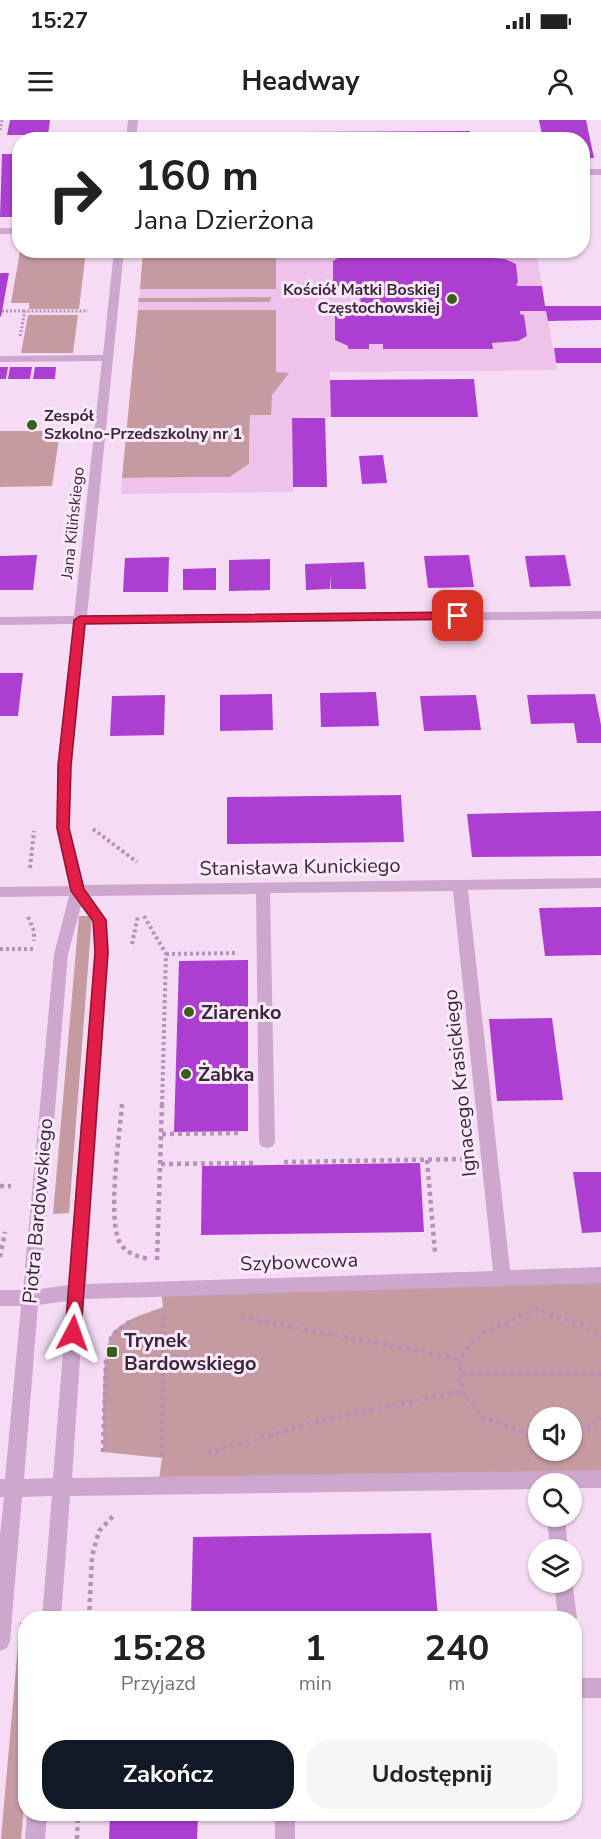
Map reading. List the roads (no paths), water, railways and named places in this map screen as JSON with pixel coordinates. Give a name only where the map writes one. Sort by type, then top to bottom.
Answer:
[{"type":"street","name":"Jana Kilińskiego","points":[[80,620],[118,258]]},
{"type":"street","points":[[0,359],[107,358]]},
{"type":"street","points":[[0,621],[601,615]]},
{"type":"street","name":"Piotra Bardowskiego","points":[[53,1611],[102,952],[100,920],[78,891],[63,828],[64,765],[80,620]]},
{"type":"street","name":"Stanisława Kunickiego","points":[[0,892],[601,883]]},
{"type":"street","name":"Ignacego Krasickiego","points":[[460,885],[502,1277]]},
{"type":"street","points":[[263,887],[267,1141]]},
{"type":"street","name":"Piotra Bardowskiego","points":[[0,1641],[7,1488],[30,1298],[61,954],[78,891]]},
{"type":"street","name":"Szybowcowa","points":[[0,1298],[30,1298],[76,1292],[601,1275]]},
{"type":"street","points":[[582,1480],[601,1479]]},
{"type":"street","points":[[7,1488],[528,1481]]},
{"type":"street","points":[[564,1593],[566,1611]]},
{"type":"street","points":[[582,1688],[601,1688]]},
{"type":"street","points":[[35,1839],[36,1821]]},
{"type":"street","points":[[285,1821],[285,1839]]},
{"type":"place","name":"Kościół Matki Boskiej Częstochowskiej","points":[[452,299]]},
{"type":"place","name":"Zespół Szkolno-Przedszkolny nr 1","points":[[32,425]]},
{"type":"place","name":"Ziarenko","points":[[189,1012]]},
{"type":"place","name":"Żabka","points":[[186,1074]]},
{"type":"place","name":"Trynek Bardowskiego","points":[[112,1352]]}]
